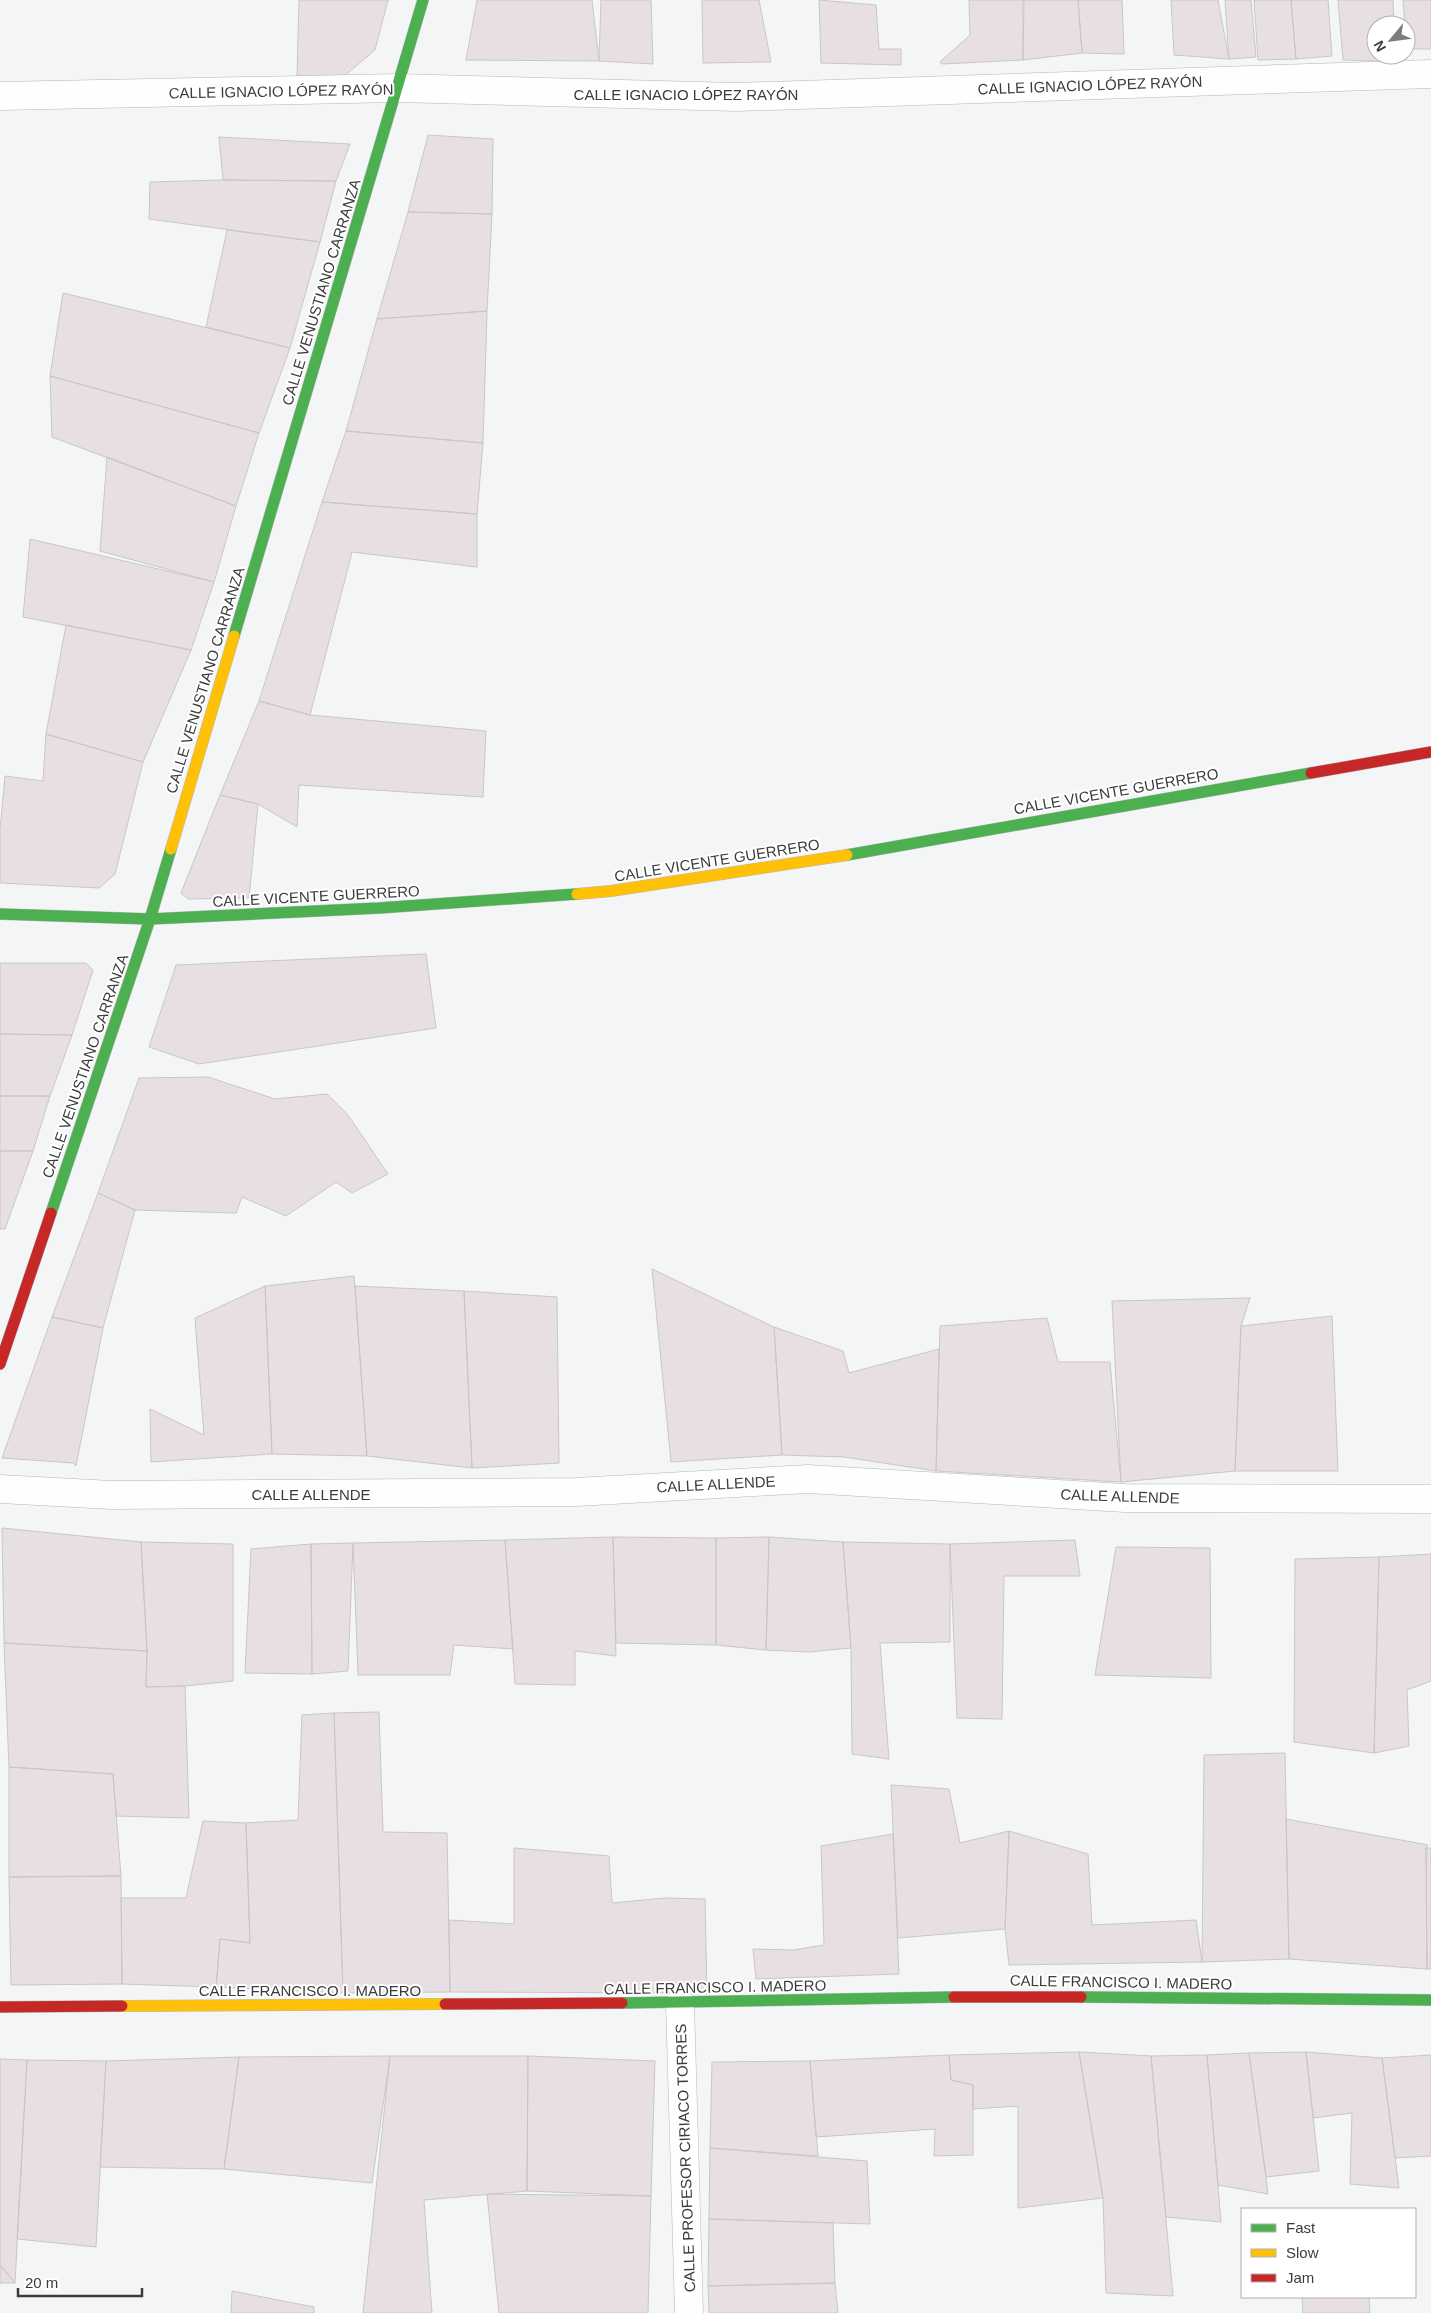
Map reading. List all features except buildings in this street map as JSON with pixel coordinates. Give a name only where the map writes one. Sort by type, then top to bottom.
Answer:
[{"type":"street","name":"CALLE VENUSTIANO CARRANZA","points":[[0,1364],[150,919],[423,0]]},
{"type":"street","name":"CALLE IGNACIO LÓPEZ RAYÓN","points":[[0,96],[397,88],[737,97],[1431,74]]},
{"type":"street","name":"CALLE VICENTE GUERRERO","points":[[0,914],[150,919],[379,908],[611,891],[847,855],[1431,752]]},
{"type":"street","name":"CALLE ALLENDE","points":[[0,1489],[111,1495],[566,1492],[808,1479],[1125,1498],[1431,1499]]},
{"type":"street","name":"CALLE FRANCISCO I. MADERO","points":[[0,2007],[680,2003],[1008,1996],[1431,2000]]},
{"type":"street","name":"CALLE PROFESOR CIRIACO TORRES","points":[[680,2003],[689,2313]]},
{"type":"traffic: fast","points":[[234,636],[423,0]]},
{"type":"traffic: fast","points":[[847,855],[1311,773]]},
{"type":"traffic: fast","points":[[51,1213],[150,919],[171,849]]},
{"type":"traffic: fast","points":[[0,914],[150,919],[379,908],[577,894]]},
{"type":"traffic: fast","points":[[622,2003],[954,1997]]},
{"type":"traffic: fast","points":[[1081,1997],[1431,2000]]},
{"type":"traffic: slow","points":[[171,849],[234,636]]},
{"type":"traffic: slow","points":[[577,894],[611,891],[847,855]]},
{"type":"traffic: slow","points":[[122,2006],[445,2004]]},
{"type":"traffic: jam","points":[[1311,773],[1431,752]]},
{"type":"traffic: jam","points":[[0,1364],[51,1213]]},
{"type":"traffic: jam","points":[[954,1997],[1081,1997]]},
{"type":"traffic: jam","points":[[445,2004],[622,2003]]},
{"type":"traffic: jam","points":[[0,2007],[122,2006]]}]
